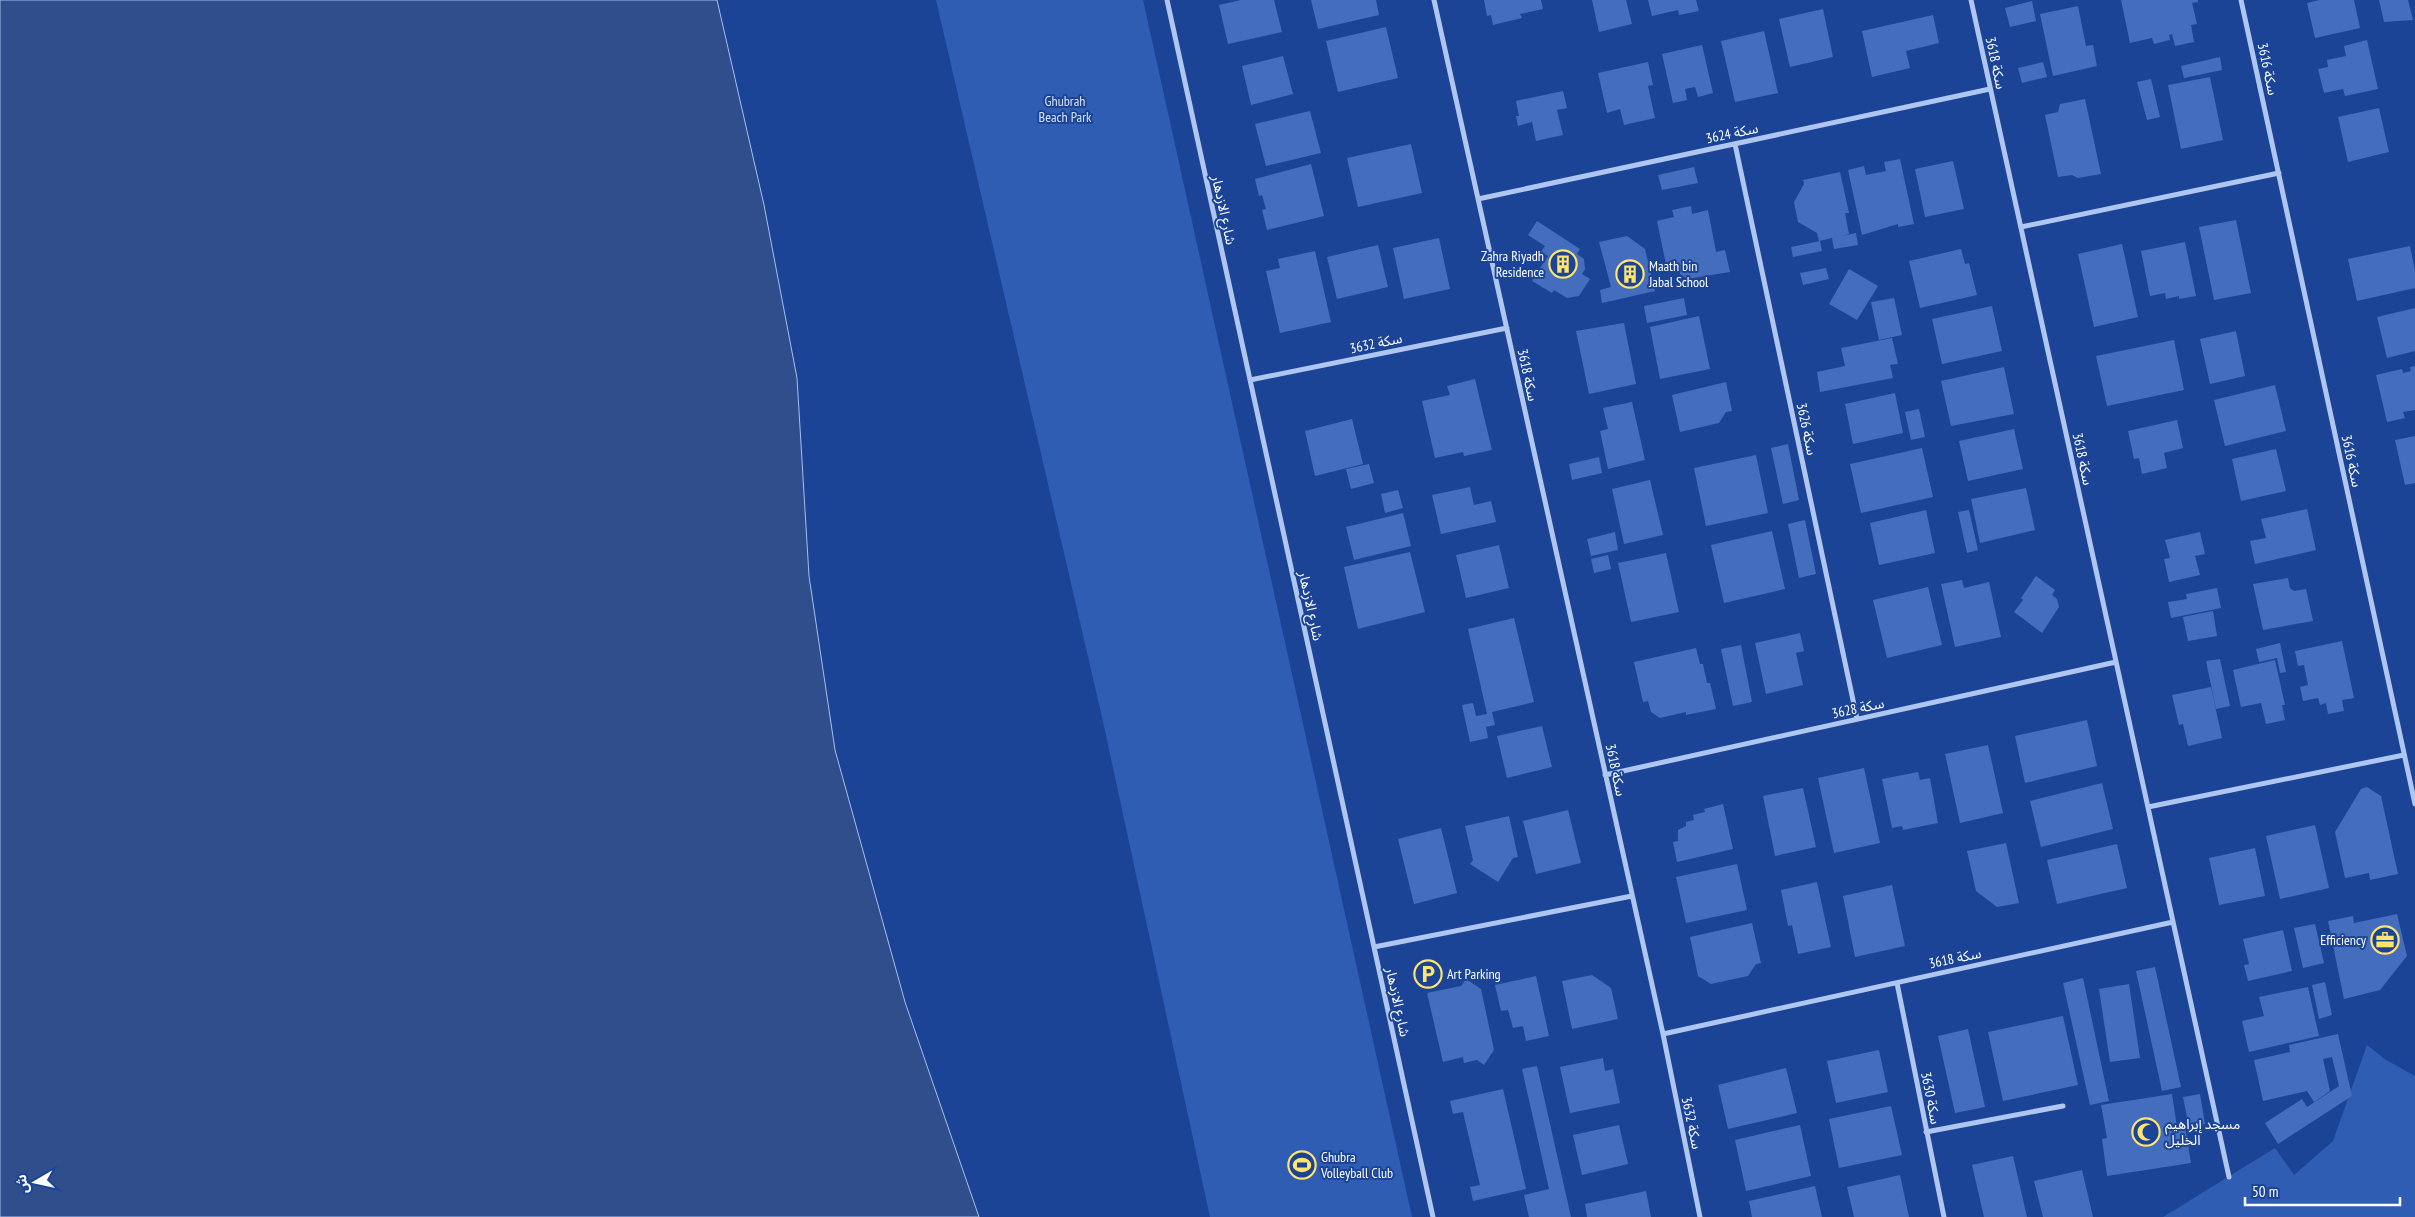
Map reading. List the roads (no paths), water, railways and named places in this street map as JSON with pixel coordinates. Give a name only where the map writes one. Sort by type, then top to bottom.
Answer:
[{"type":"street","name":"شارع الازدهار","points":[[1167,0],[1434,1217]]},
{"type":"street","name":"سكة 3618","points":[[1434,0],[1663,1034],[2173,922]]},
{"type":"street","name":"سكة 3618","points":[[1971,0],[2229,1177]]},
{"type":"street","name":"سكة 3616","points":[[2241,0],[2415,804]]},
{"type":"street","name":"سكة 3624","points":[[1478,199],[1990,89]]},
{"type":"street","name":"سكة 3626","points":[[1734,144],[1857,720]]},
{"type":"street","points":[[2021,227],[2278,173]]},
{"type":"street","name":"سكة 3632","points":[[1250,380],[1507,328]]},
{"type":"street","name":"سكة 3628","points":[[1605,775],[2116,662]]},
{"type":"street","points":[[2148,808],[2404,755]]},
{"type":"street","points":[[1374,947],[1632,896]]},
{"type":"street","name":"سكة 3630","points":[[1897,983],[1944,1217]]},
{"type":"street","name":"سكة 3632","points":[[1663,1034],[1700,1217]]},
{"type":"street","points":[[1926,1132],[2063,1106]]},
{"type":"place","name":"Zahra Riyadh Residence","points":[[1563,264]]},
{"type":"place","name":"Maath bin Jabal School","points":[[1630,274]]},
{"type":"place","name":"Efficiency","points":[[2385,940]]},
{"type":"place","name":"Art Parking","points":[[1428,974]]},
{"type":"place","name":"مسجد إبراهيم الخليل","points":[[2146,1132]]},
{"type":"place","name":"Ghubra Volleyball Club","points":[[1302,1165]]},
{"type":"park label","name":"Ghubrah Beach Park","points":[[1065,109]]}]
